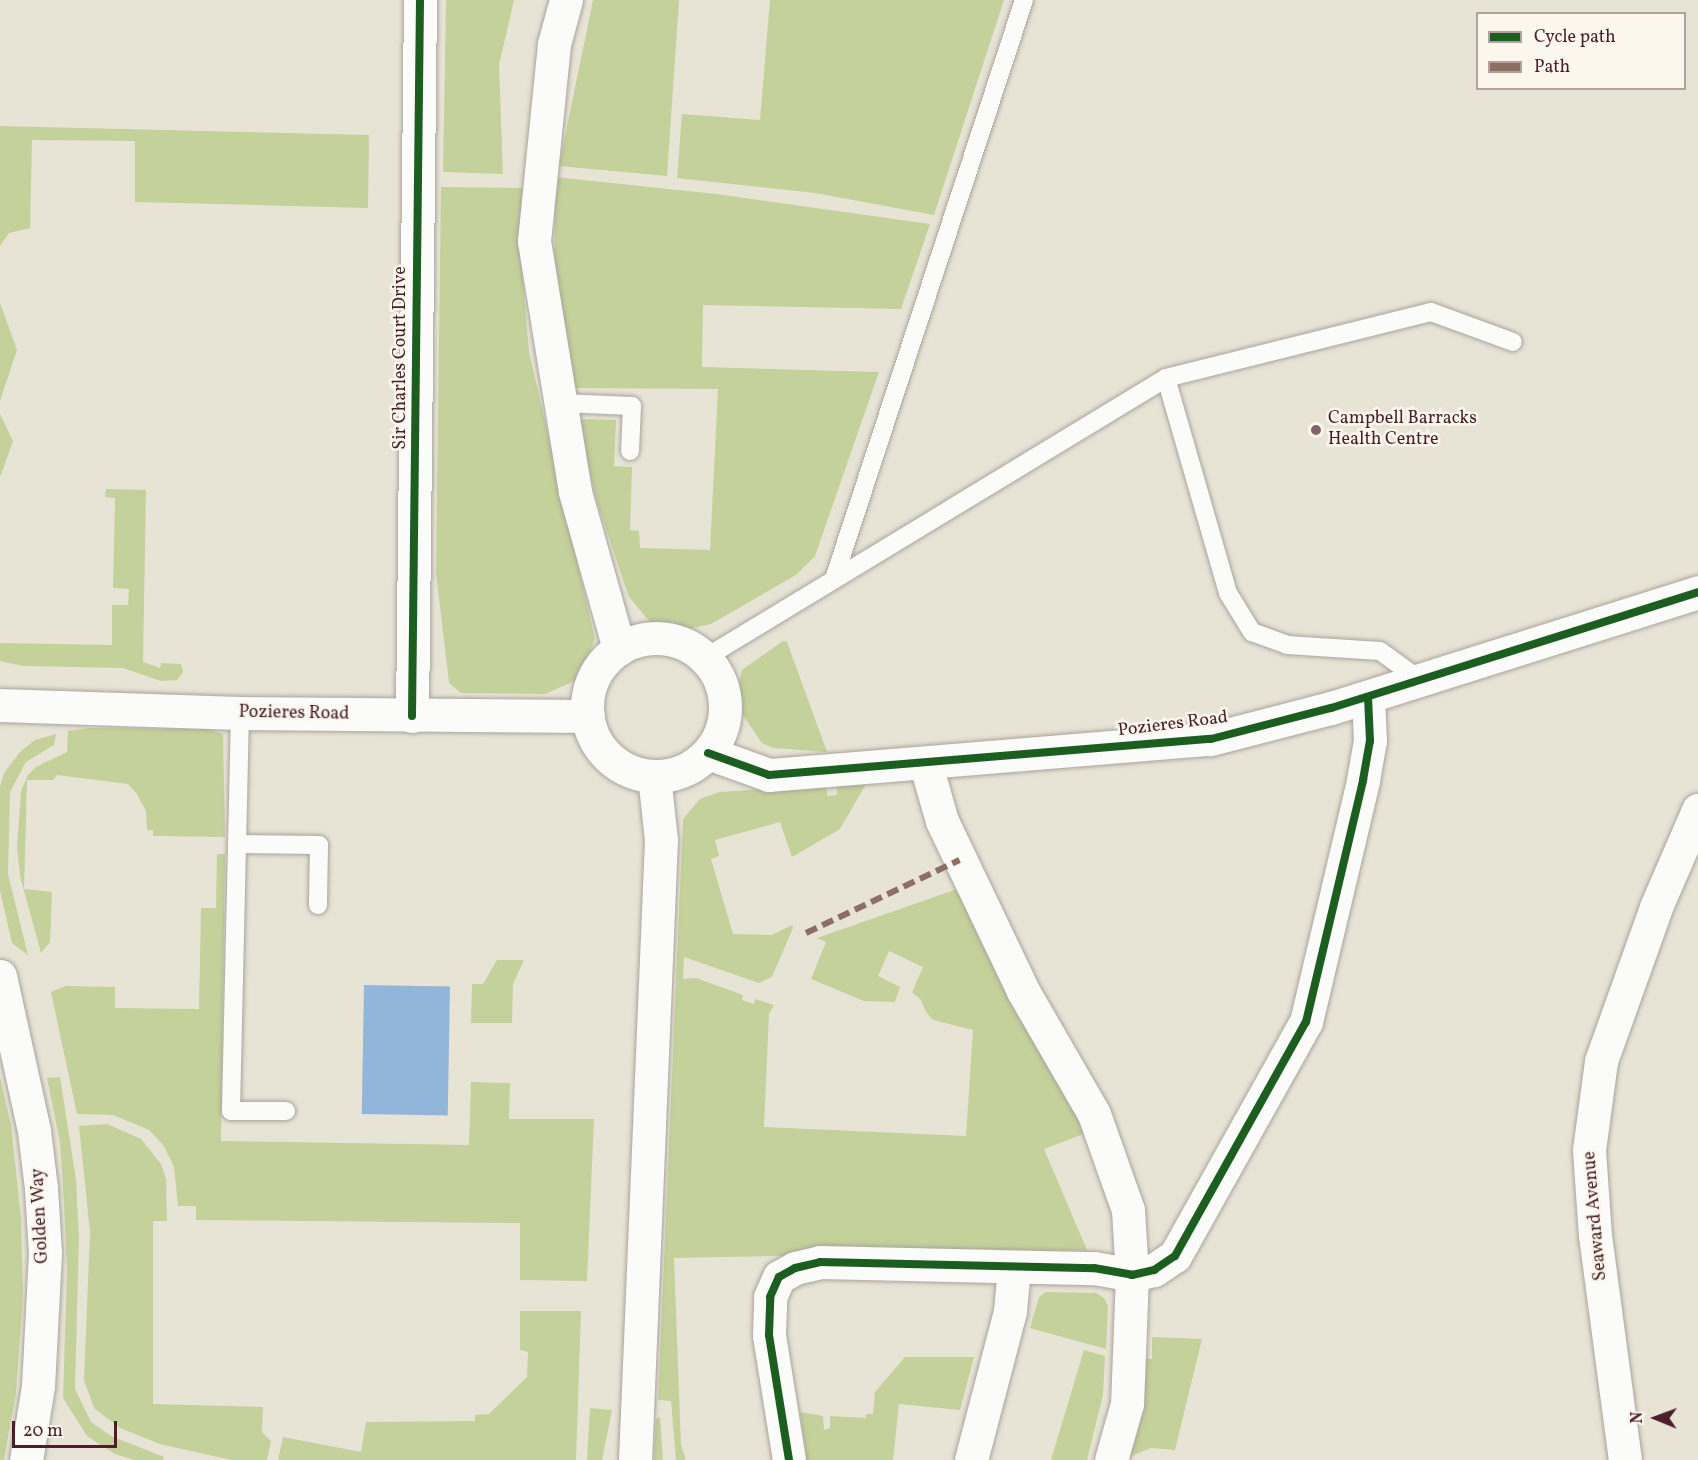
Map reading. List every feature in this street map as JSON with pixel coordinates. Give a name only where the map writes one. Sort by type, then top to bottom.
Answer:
[{"type":"street","name":"Sir Charles Court Drive","points":[[412,716],[420,0]]},
{"type":"street","points":[[566,0],[554,44],[534,241],[575,492],[619,649]]},
{"type":"street","name":"Pozieres Road","points":[[708,753],[769,774],[926,765],[1211,739],[1368,697],[1698,592]]},
{"type":"street","points":[[661,638],[682,642],[705,658],[716,670],[724,691],[725,713],[720,735],[708,753],[674,774],[654,776],[617,764],[593,734],[588,716],[594,677],[619,649],[639,640],[661,638]]},
{"type":"street","points":[[789,1460],[769,1335],[770,1297],[779,1277],[795,1268],[820,1263],[1094,1268],[1132,1275],[1155,1270],[1175,1256],[1306,1022],[1363,780],[1370,741],[1368,697]]},
{"type":"street","name":"Pozieres Road","points":[[0,705],[240,713],[588,716]]},
{"type":"street","points":[[926,765],[942,821],[1023,991],[1094,1114],[1128,1210],[1132,1275],[1127,1404],[1111,1460]]},
{"type":"street","points":[[635,1460],[661,840],[654,776]]},
{"type":"street","name":"Seaward Avenue","points":[[1625,1460],[1595,1236],[1589,1150],[1601,1061],[1656,907],[1698,810]]},
{"type":"street","name":"Golden Way","points":[[0,976],[34,1131],[42,1199],[45,1253],[38,1386],[26,1460]]},
{"type":"street","points":[[971,1460],[1010,1311],[1014,1267]]},
{"type":"lane","points":[[834,579],[1024,0]]},
{"type":"lane","points":[[705,658],[1166,378],[1431,312],[1513,342]]},
{"type":"lane","points":[[1166,378],[1228,593],[1252,632],[1287,645],[1380,651],[1420,680]]},
{"type":"lane","points":[[561,403],[632,406],[630,451]]},
{"type":"lane","points":[[240,713],[231,1111],[286,1111]]},
{"type":"lane","points":[[237,844],[319,844],[318,905]]},
{"type":"green space","points":[[446,0],[514,0],[499,65],[503,174],[443,172]]},
{"type":"green space","points":[[593,0],[679,0],[667,176],[559,166]]},
{"type":"green space","points":[[770,0],[1004,0],[934,215],[815,193],[677,178],[682,114],[760,120]]},
{"type":"green space","points":[[0,126],[369,135],[368,208],[135,202],[135,141],[32,140],[30,228],[9,233],[0,246]]},
{"type":"green space","points":[[555,177],[716,194],[930,224],[901,309],[703,305],[702,367],[879,372],[815,556],[796,575],[711,624],[679,631],[669,630],[649,621],[629,597],[598,505],[576,419],[616,420],[614,466],[632,467],[630,530],[639,531],[640,548],[710,550],[718,389],[574,388],[554,287]]},
{"type":"green space","points":[[441,187],[523,188],[519,234],[529,352],[595,639],[581,678],[545,694],[461,693],[449,683],[436,573]]},
{"type":"green space","points":[[0,303],[17,350],[0,401]]},
{"type":"green space","points":[[0,414],[13,441],[1,475],[0,475]]},
{"type":"green space","points":[[106,489],[146,490],[143,662],[160,668],[161,663],[181,664],[183,672],[177,680],[161,681],[123,668],[23,666],[0,661],[0,643],[112,645],[112,605],[128,605],[129,589],[113,588],[115,498],[105,497]]},
{"type":"green space","points":[[783,641],[787,642],[827,752],[773,748],[762,743],[740,711],[736,699],[742,670]]},
{"type":"green space","points":[[90,728],[208,729],[223,734],[225,837],[153,836],[153,830],[147,830],[146,811],[137,794],[128,784],[57,775],[53,780],[27,780],[24,889],[52,892],[50,942],[41,953],[20,876],[17,847],[21,791],[28,775],[36,767],[67,752],[68,731]]},
{"type":"green space","points":[[56,734],[54,745],[26,762],[10,792],[8,874],[28,955],[12,943],[0,891],[0,787],[4,773],[21,751],[35,740]]},
{"type":"green space","points":[[866,784],[840,829],[792,857],[780,822],[715,840],[719,856],[711,859],[733,934],[772,935],[792,925],[793,928],[772,977],[759,983],[684,957],[683,979],[696,978],[743,995],[742,1000],[754,1004],[755,999],[774,1005],[769,1014],[764,1127],[966,1136],[973,1030],[933,1020],[926,1012],[921,1000],[912,992],[923,967],[889,951],[878,976],[900,987],[895,1002],[864,1001],[811,979],[826,942],[817,938],[963,887],[1086,1133],[1044,1149],[1087,1250],[674,1258],[681,1445],[686,1460],[676,1460],[671,1401],[658,1400],[683,819],[700,799],[720,792],[827,785],[827,796],[837,795],[837,785]]},
{"type":"green space","points":[[217,854],[225,854],[221,1141],[469,1145],[471,1082],[510,1083],[509,1119],[594,1119],[587,1281],[520,1280],[520,1223],[196,1220],[196,1206],[178,1206],[174,1167],[164,1146],[149,1130],[113,1115],[77,1114],[51,992],[66,986],[115,987],[115,1008],[199,1009],[201,908],[216,908]]},
{"type":"green space","points":[[497,960],[524,960],[513,984],[512,1023],[471,1023],[472,984],[483,984]]},
{"type":"green space","points":[[0,1077],[11,1125],[21,1217],[23,1294],[16,1393],[4,1460],[0,1460]]},
{"type":"green space","points":[[60,1077],[76,1180],[79,1237],[75,1389],[91,1422],[111,1436],[164,1457],[163,1460],[134,1460],[115,1454],[87,1436],[63,1398],[67,1270],[64,1204],[60,1142],[47,1078]]},
{"type":"green space","points":[[107,1124],[141,1139],[161,1164],[166,1179],[167,1221],[153,1221],[153,1404],[263,1407],[262,1432],[271,1441],[267,1460],[231,1460],[160,1444],[120,1428],[94,1408],[84,1380],[90,1232],[79,1126]]},
{"type":"green space","points":[[1046,1292],[1096,1293],[1104,1298],[1108,1306],[1106,1349],[1030,1328],[1039,1297]]},
{"type":"green space","points":[[520,1311],[581,1311],[576,1460],[278,1460],[283,1437],[361,1452],[366,1422],[475,1421],[475,1415],[489,1414],[527,1377],[528,1352],[520,1350]]},
{"type":"green space","points":[[1152,1337],[1202,1339],[1175,1450],[1151,1448],[1129,1457],[1143,1404],[1145,1359],[1152,1359]]},
{"type":"green space","points":[[1084,1350],[1105,1356],[1103,1395],[1087,1460],[1051,1460]]},
{"type":"green space","points":[[905,1357],[974,1357],[960,1410],[899,1404],[893,1460],[807,1460],[800,1412],[823,1416],[824,1430],[830,1428],[830,1416],[866,1418],[866,1414],[873,1414],[875,1392]]},
{"type":"green space","points":[[590,1408],[612,1410],[602,1460],[587,1460]]},
{"type":"green space","points":[[660,1417],[663,1460],[654,1460],[656,1419]]},
{"type":"water","points":[[364,985],[450,987],[448,1115],[362,1114]]},
{"type":"marked path","points":[[806,933],[960,860]]},
{"type":"cycle path","points":[[412,716],[420,0]]},
{"type":"cycle path","points":[[708,753],[769,775],[1211,739],[1331,708],[1698,592]]},
{"type":"cycle path","points":[[789,1460],[769,1335],[770,1297],[779,1277],[795,1268],[820,1262],[1094,1268],[1132,1275],[1154,1270],[1175,1256],[1306,1022],[1363,780],[1370,741],[1368,697]]},
{"type":"place","name":"Campbell Barracks Health Centre","points":[[1316,430]]}]
